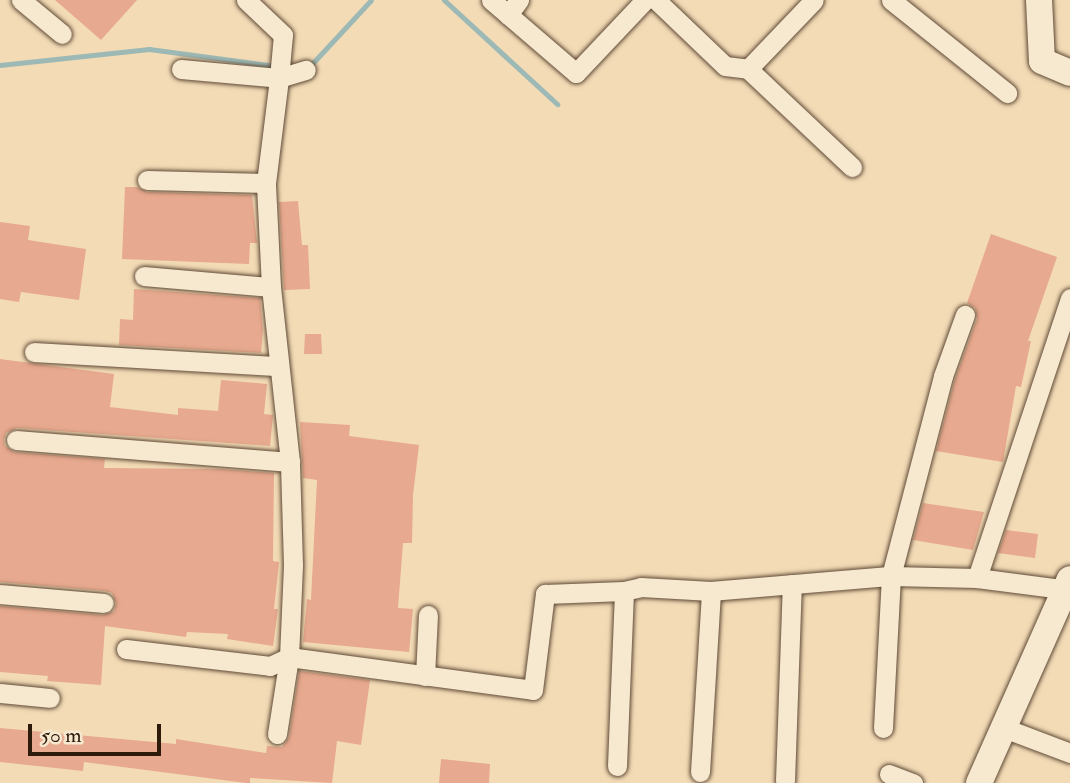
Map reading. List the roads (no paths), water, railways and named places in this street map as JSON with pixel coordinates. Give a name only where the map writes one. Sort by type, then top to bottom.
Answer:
[{"type":"street","points":[[21,0],[62,34]]},
{"type":"street","points":[[246,0],[283,35],[266,183],[271,287],[290,462],[293,565],[289,657],[278,734]]},
{"type":"street","points":[[491,0],[513,7],[576,73],[645,0]]},
{"type":"street","points":[[656,0],[725,66],[748,69],[852,167]]},
{"type":"street","points":[[748,69],[814,0]]},
{"type":"street","points":[[891,0],[1007,93]]},
{"type":"street","points":[[1039,0],[1042,61],[1070,73]]},
{"type":"street","points":[[181,69],[279,78],[306,70]]},
{"type":"street","points":[[147,180],[266,183]]},
{"type":"street","points":[[145,276],[271,287]]},
{"type":"street","points":[[977,578],[1067,321],[1070,298]]},
{"type":"street","points":[[883,728],[891,576],[943,376],[965,314]]},
{"type":"street","points":[[34,352],[279,366]]},
{"type":"street","points":[[16,440],[290,462]]},
{"type":"street","points":[[126,649],[270,666],[289,657],[533,691],[545,594],[624,591],[641,587],[711,591],[891,576],[977,578],[1068,585],[979,783]]},
{"type":"street","points":[[785,781],[792,584]]},
{"type":"street","points":[[617,766],[624,591]]},
{"type":"street","points":[[700,772],[711,591]]},
{"type":"street","points":[[0,594],[104,603]]},
{"type":"street","points":[[425,676],[428,615]]},
{"type":"street","points":[[0,693],[50,698]]},
{"type":"street","points":[[1004,728],[1070,753]]},
{"type":"street","points":[[889,774],[913,783]]},
{"type":"waterway","points":[[309,67],[371,0]]},
{"type":"waterway","points":[[444,0],[557,104]]},
{"type":"waterway","points":[[0,65],[149,49],[276,66]]}]
